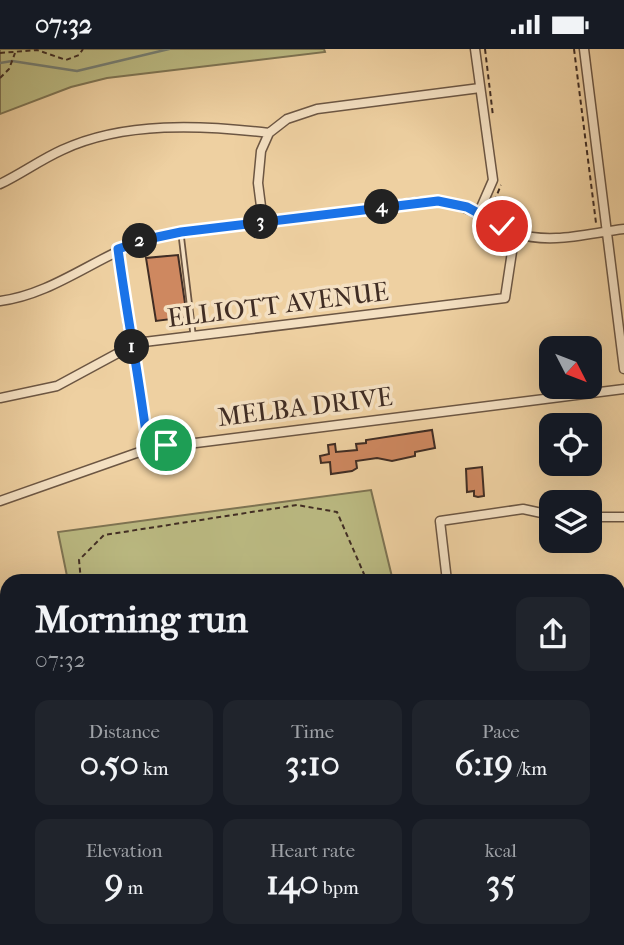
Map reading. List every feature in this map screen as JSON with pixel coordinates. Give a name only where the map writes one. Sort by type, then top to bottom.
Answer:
[{"type":"street","points":[[475,49],[493,180],[479,212]]},
{"type":"street","points":[[584,49],[624,369]]},
{"type":"street","points":[[262,222],[258,169],[270,133],[286,118],[301,112],[480,88]]},
{"type":"street","points":[[0,184],[63,149],[113,135],[172,127],[270,133]]},
{"type":"street","points":[[0,301],[38,291],[118,249],[148,239],[181,232],[438,201],[458,204],[479,212],[515,232],[551,238],[624,229]]},
{"type":"street","name":"ELLIOTT AVENUE","points":[[0,398],[57,386],[131,346],[505,298],[515,232]]},
{"type":"street","points":[[118,249],[131,346]]},
{"type":"street","name":"MELBA DRIVE","points":[[0,501],[148,449],[624,389]]},
{"type":"street","points":[[446,574],[440,521],[523,509],[539,512]]},
{"type":"street","points":[[602,517],[624,517]]},
{"type":"lane","points":[[181,232],[193,336]]},
{"type":"path","points":[[0,53],[15,54],[37,50],[66,60],[79,55],[83,49]]},
{"type":"path","points":[[574,49],[597,225]]},
{"type":"path","points":[[0,78],[9,69],[15,54]]},
{"type":"path","points":[[131,346],[138,365],[148,449]]},
{"type":"path","points":[[80,574],[79,560],[104,535],[298,505],[337,512],[365,574]]},
{"type":"shaded area","points":[[0,49],[324,49],[325,52],[107,78],[71,87],[0,114]]},
{"type":"shaded area","points":[[371,490],[391,574],[67,574],[58,532]]},
{"type":"building","points":[[178,255],[187,317],[156,321],[146,258]]},
{"type":"building","points":[[432,430],[435,448],[415,452],[415,456],[392,461],[377,458],[356,461],[357,468],[352,471],[331,474],[330,462],[321,463],[320,456],[329,454],[328,445],[335,444],[336,452],[357,450],[356,444],[366,443],[366,440]]},
{"type":"building","points":[[482,467],[484,496],[478,497],[474,496],[474,491],[467,492],[466,469]]},
{"type":"waterway","points":[[0,63],[12,61],[77,71],[169,49]]},
{"type":"route","points":[[166,445],[148,449],[138,365],[131,346],[118,249],[181,232],[419,202],[458,204],[479,212],[502,226]]}]
